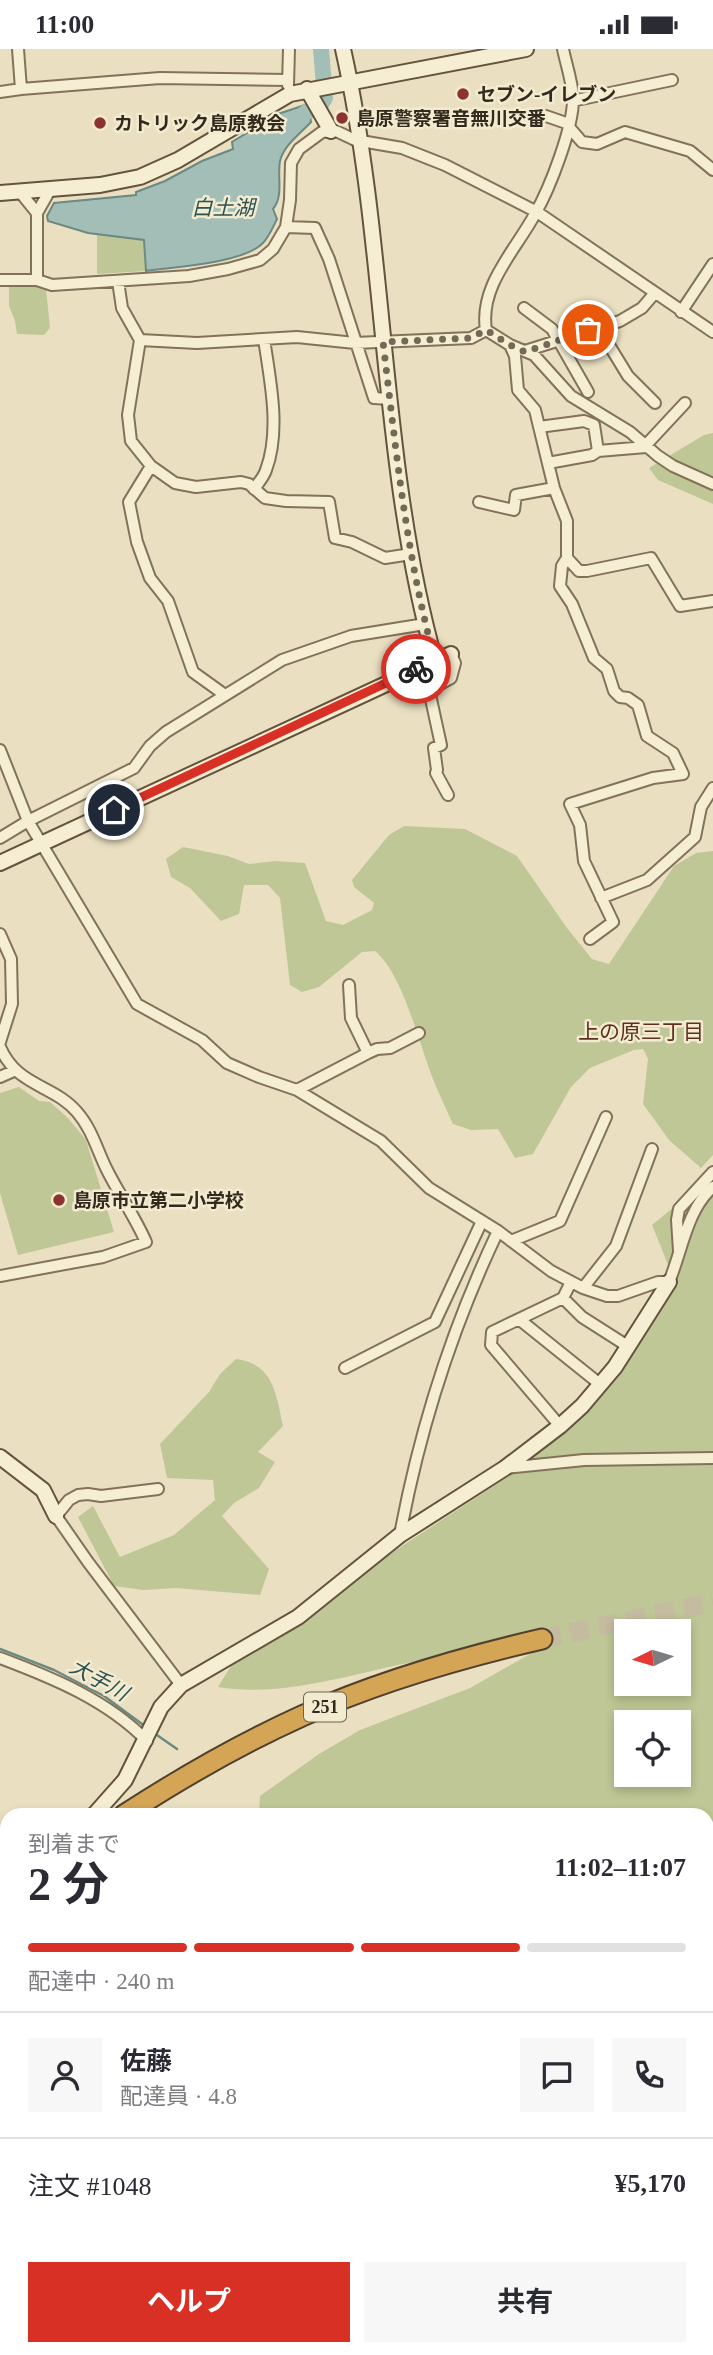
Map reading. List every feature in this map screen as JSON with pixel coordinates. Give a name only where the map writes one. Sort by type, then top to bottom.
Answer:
[{"type":"highway","name":"251","points":[[135,1808],[219,1757],[303,1716],[431,1668],[542,1639]]},
{"type":"street","points":[[18,49],[21,89]]},
{"type":"street","points":[[289,49],[289,87]]},
{"type":"street","points":[[343,49],[361,141],[404,516],[425,624],[435,660]]},
{"type":"street","points":[[0,92],[160,78],[289,87],[317,95],[350,82],[526,49]]},
{"type":"street","points":[[486,330],[484,315],[491,285],[537,212],[556,168],[569,125],[572,101],[563,49]]},
{"type":"street","points":[[572,101],[672,80]]},
{"type":"street","points":[[0,193],[121,182],[160,169],[289,87]]},
{"type":"street","points":[[317,95],[331,131]]},
{"type":"street","points":[[546,116],[569,125],[582,142],[597,144],[625,132],[690,151],[713,170]]},
{"type":"street","points":[[0,280],[37,280],[52,285],[189,276],[260,260],[273,249],[286,227],[291,163],[299,149],[322,132],[336,131],[361,141],[402,148],[445,165],[537,212],[713,332]]},
{"type":"street","points":[[37,280],[37,213],[50,190]]},
{"type":"street","points":[[20,192],[37,213]]},
{"type":"street","points":[[286,227],[314,228],[329,260],[374,398],[390,399]]},
{"type":"street","points":[[681,312],[713,264]]},
{"type":"street","points":[[118,281],[122,308],[140,340],[128,415],[131,441],[151,466],[175,483],[196,487],[242,482],[249,484],[265,498],[329,502],[335,538],[352,542],[384,558],[411,554]]},
{"type":"street","points":[[525,352],[620,321],[642,308],[654,294]]},
{"type":"street","points":[[524,308],[552,328],[589,392]]},
{"type":"street","points":[[598,327],[628,376],[655,403]]},
{"type":"street","points":[[140,340],[185,344],[297,337],[355,343],[471,338],[486,330]]},
{"type":"street","points":[[486,330],[510,345],[534,355],[571,395],[630,432],[673,466],[713,484]]},
{"type":"street","points":[[254,489],[266,472],[272,431],[272,402],[264,339]]},
{"type":"street","points":[[510,345],[515,356],[519,390],[536,410],[554,488],[567,521],[567,558],[562,566],[560,586],[572,604],[594,658],[607,669],[614,691],[620,697],[628,698],[638,705],[647,736],[673,753],[683,774],[653,778],[570,804],[580,825],[583,861],[613,922],[590,939]]},
{"type":"street","points":[[548,463],[592,455],[598,451],[645,446],[685,403]]},
{"type":"street","points":[[539,427],[584,421],[594,425],[598,451]]},
{"type":"street","points":[[151,466],[129,502],[137,542],[150,579],[167,601],[193,672],[225,695]]},
{"type":"street","points":[[479,502],[514,510],[516,495],[554,488]]},
{"type":"street","points":[[567,558],[579,571],[652,558],[680,606],[713,601]]},
{"type":"street","points":[[0,838],[28,821],[134,768],[150,746],[166,731],[282,660],[351,636],[425,624]]},
{"type":"street","points":[[0,863],[451,654],[454,663],[451,678],[429,690],[441,744],[434,748],[436,773],[448,795]]},
{"type":"street","points":[[0,750],[28,821],[137,1004],[202,1040],[227,1063],[297,1090],[381,1140],[429,1188],[498,1231],[551,1271],[571,1282],[607,1296],[618,1296],[658,1282],[668,1282]]},
{"type":"street","points":[[601,898],[647,880],[695,837],[701,807],[713,788]]},
{"type":"street","points":[[0,934],[10,959],[12,1004],[0,1044],[8,1062],[39,1088],[61,1097],[76,1111],[90,1130],[107,1169],[146,1242],[103,1257],[0,1276]]},
{"type":"street","points":[[349,985],[351,1018],[368,1053]]},
{"type":"street","points":[[297,1090],[368,1053],[390,1048],[419,1033]]},
{"type":"street","points":[[0,1077],[16,1070]]},
{"type":"street","points":[[511,1241],[560,1221],[606,1117]]},
{"type":"street","points":[[583,1288],[616,1246],[652,1149]]},
{"type":"street","points":[[679,1257],[679,1209],[713,1172]]},
{"type":"street","points":[[100,1808],[125,1780],[162,1707],[181,1685],[298,1617],[400,1535],[505,1468],[560,1426],[601,1385],[629,1347],[668,1282],[679,1257],[691,1216],[698,1203],[713,1187]]},
{"type":"street","points":[[345,1368],[435,1322],[482,1221]]},
{"type":"street","points":[[400,1535],[413,1466],[446,1353],[470,1289],[498,1231]]},
{"type":"street","points":[[560,1426],[491,1345],[492,1332],[563,1298],[571,1282]]},
{"type":"street","points":[[563,1298],[582,1317],[629,1347]]},
{"type":"street","points":[[520,1320],[601,1385]]},
{"type":"street","points":[[0,1457],[43,1490],[56,1516],[88,1562],[181,1685]]},
{"type":"street","points":[[505,1468],[584,1460],[713,1458]]},
{"type":"street","points":[[56,1516],[69,1500],[78,1495],[102,1496],[158,1489]]},
{"type":"street","points":[[0,1658],[52,1678],[150,1733]]},
{"type":"green space","points":[[97,235],[145,240],[146,271],[97,274]]},
{"type":"green space","points":[[30,284],[46,288],[50,328],[44,335],[17,334],[9,306],[9,285]]},
{"type":"green space","points":[[713,433],[713,504],[658,480],[649,468],[704,435]]},
{"type":"green space","points":[[404,826],[465,829],[517,856],[592,959],[609,964],[674,866],[696,853],[713,851],[713,1155],[701,1168],[669,1140],[643,1104],[648,1059],[643,1049],[590,1068],[571,1087],[533,1154],[515,1158],[498,1129],[471,1130],[453,1124],[433,1079],[402,992],[385,962],[375,951],[362,952],[319,987],[302,992],[290,985],[280,898],[268,885],[244,885],[239,914],[221,921],[190,888],[171,877],[166,859],[183,847],[228,856],[249,864],[275,861],[305,863],[326,921],[343,925],[372,910],[374,903],[354,887],[352,880],[389,835]]},
{"type":"green space","name":"島原市立第二小学校","points":[[19,1087],[39,1101],[50,1102],[86,1140],[114,1232],[18,1255],[0,1193],[0,1093]]},
{"type":"green space","points":[[713,1166],[713,1808],[259,1808],[260,1796],[319,1754],[360,1730],[470,1688],[551,1642],[434,1658],[299,1686],[244,1690],[218,1687],[234,1661],[367,1569],[529,1463],[523,1462],[564,1430],[613,1382],[675,1282],[652,1225],[675,1206]]},
{"type":"green space","points":[[236,1359],[249,1362],[266,1374],[275,1392],[283,1426],[258,1452],[275,1462],[259,1488],[234,1503],[222,1516],[269,1569],[260,1595],[176,1588],[143,1590],[114,1586],[78,1517],[93,1506],[120,1557],[174,1535],[215,1500],[213,1480],[167,1478],[160,1444]]},
{"type":"water","name":"白土湖","points":[[305,105],[311,122],[289,145],[280,161],[279,192],[273,209],[277,219],[265,241],[254,250],[225,260],[146,271],[144,240],[88,233],[48,221],[47,216],[54,203],[136,195],[136,192],[233,149],[232,142],[278,114]]},
{"type":"waterway","points":[[305,113],[321,104],[325,98],[321,49]]},
{"type":"waterway","name":"大手川","points":[[0,1649],[54,1670],[104,1696],[146,1727]]},
{"type":"waterway","name":"大手川","points":[[154,1733],[177,1749]]},
{"type":"tunnel","points":[[542,1639],[713,1602]]},
{"type":"way so far","points":[[416,669],[435,660],[424,621],[404,516],[383,342],[471,338],[486,330],[525,352],[588,330]]},
{"type":"place","name":"セブン-イレブン","points":[[463,94]]},
{"type":"place","name":"島原警察署音無川交番","points":[[342,118]]},
{"type":"place","name":"カトリック島原教会","points":[[100,123]]},
{"type":"place","name":"島原市立第二小学校","points":[[59,1200]]},
{"type":"district","name":"上の原三丁目","points":[[641,1032]]},
{"type":"route","points":[[114,810],[416,669]]}]
